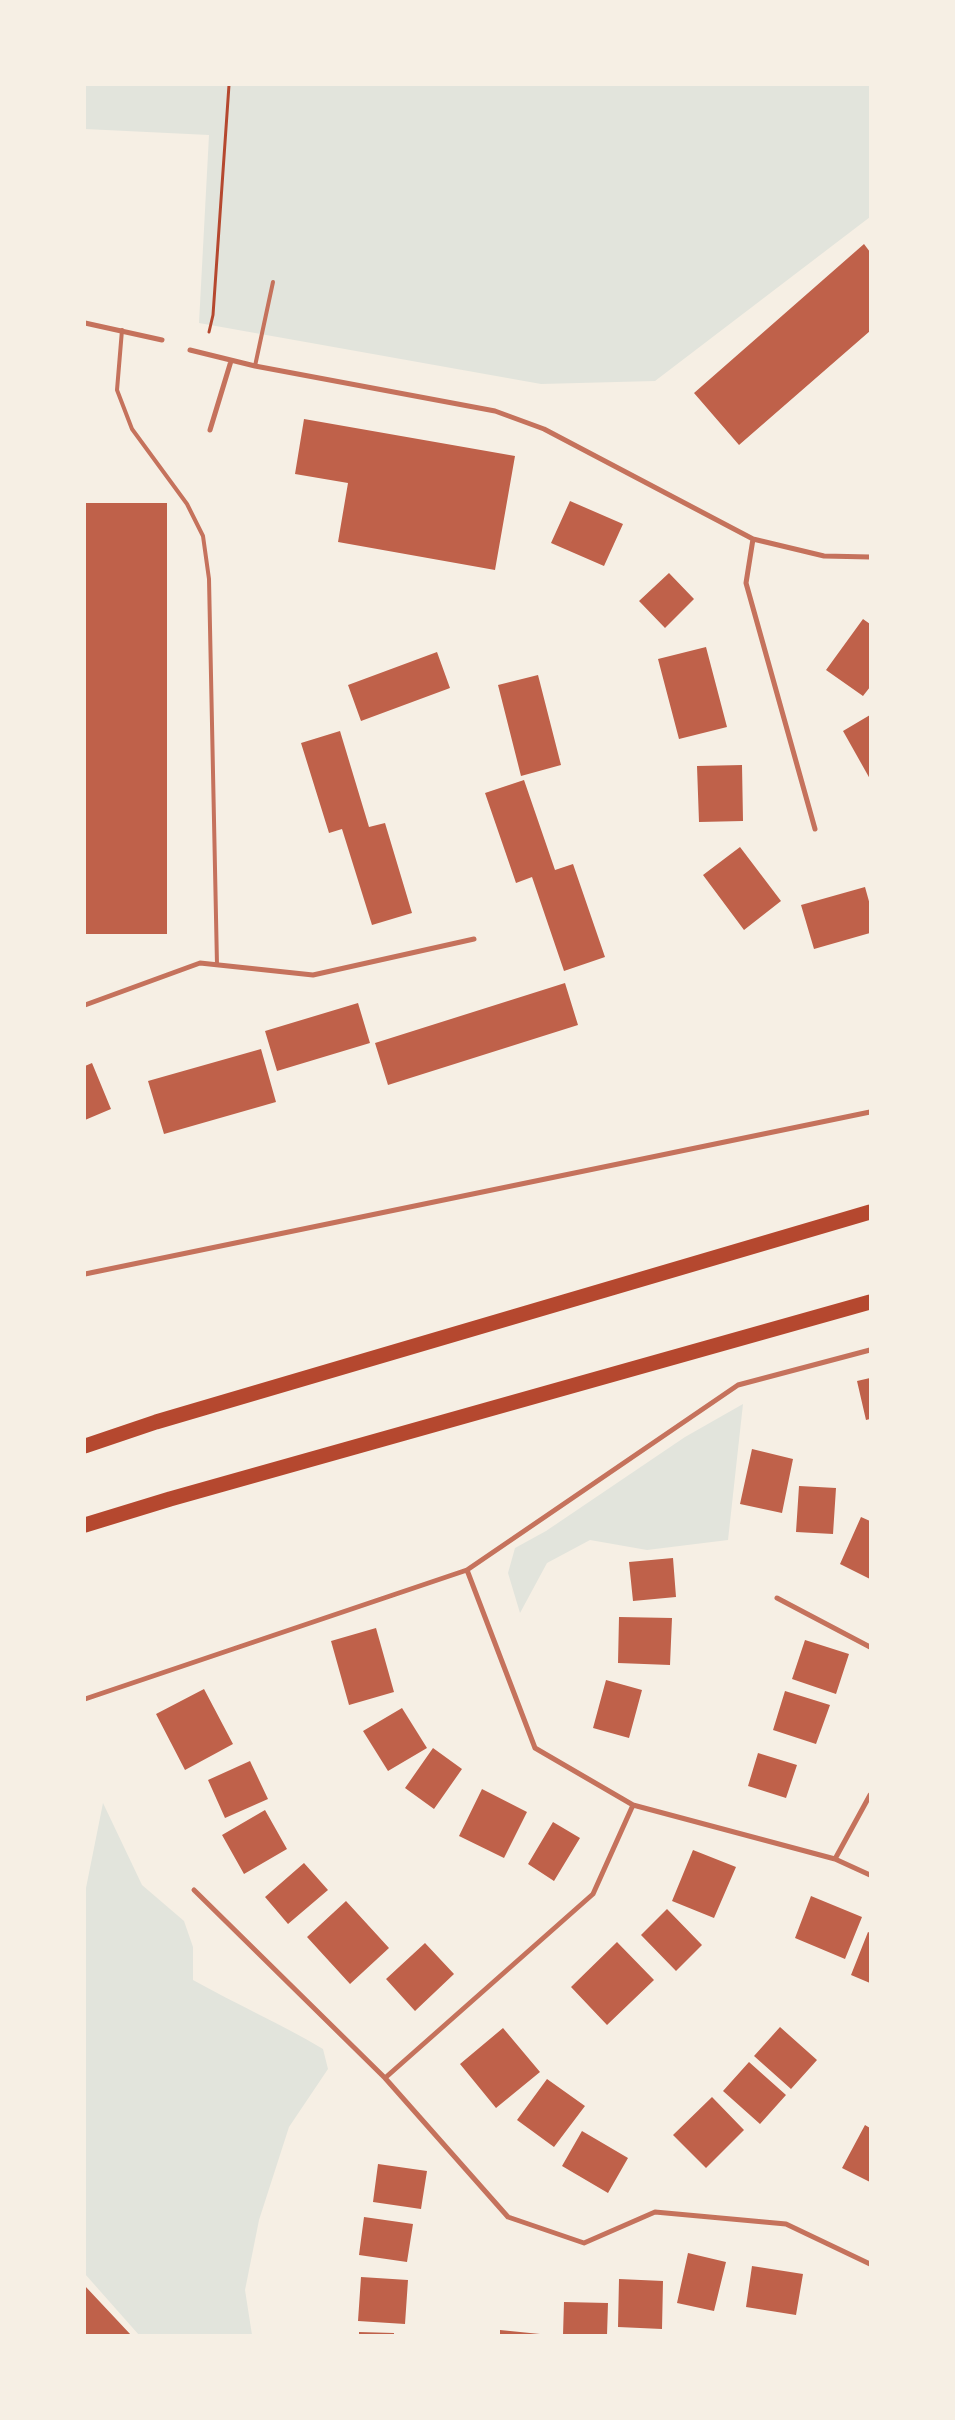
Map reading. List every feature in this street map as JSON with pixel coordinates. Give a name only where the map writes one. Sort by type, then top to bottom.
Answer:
[{"type":"highway","points":[[85,1446],[156,1422],[870,1212]]},
{"type":"highway","points":[[85,1525],[170,1499],[870,1302]]},
{"type":"street","points":[[85,323],[162,340]]},
{"type":"street","points":[[190,350],[255,366],[495,411],[544,429],[752,540],[824,556],[870,557]]},
{"type":"street","points":[[210,430],[231,361]]},
{"type":"street","points":[[752,540],[746,583],[816,830]]},
{"type":"street","points":[[85,1005],[200,963],[313,975],[474,939]]},
{"type":"street","points":[[85,1274],[870,1112]]},
{"type":"street","points":[[85,1699],[467,1570],[738,1385],[870,1350]]},
{"type":"street","points":[[467,1570],[535,1748],[633,1805],[836,1859],[870,1875]]},
{"type":"street","points":[[778,1598],[870,1647]]},
{"type":"street","points":[[836,1859],[870,1796]]},
{"type":"street","points":[[386,2078],[593,1894],[633,1805]]},
{"type":"street","points":[[194,1890],[386,2078],[508,2217],[584,2243],[655,2212],[786,2224],[870,2264]]},
{"type":"lane","points":[[255,366],[273,282]]},
{"type":"lane","points":[[122,330],[117,390],[132,428],[187,504],[203,536],[207,562],[209,579],[217,965]]},
{"type":"path","points":[[203,354],[213,315],[229,85]]},
{"type":"shaded area","points":[[85,85],[870,85],[870,217],[655,381],[541,384],[199,323],[209,135],[85,129]]},
{"type":"shaded area","points":[[743,1404],[728,1540],[647,1550],[590,1540],[547,1563],[520,1613],[508,1573],[515,1548],[546,1531],[685,1437]]},
{"type":"shaded area","points":[[103,1803],[142,1885],[184,1921],[193,1947],[193,1980],[323,2049],[328,2069],[289,2127],[259,2220],[245,2290],[252,2335],[139,2335],[85,2274],[85,1893]]},
{"type":"building","points":[[864,244],[870,252],[870,331],[739,445],[694,393]]},
{"type":"building","points":[[304,419],[515,456],[495,570],[338,542],[348,483],[295,474]]},
{"type":"building","points":[[570,501],[623,524],[604,566],[551,543]]},
{"type":"building","points":[[85,503],[167,503],[167,934],[85,934]]},
{"type":"building","points":[[669,573],[694,599],[665,628],[639,601]]},
{"type":"building","points":[[863,619],[870,624],[870,687],[863,696],[826,670]]},
{"type":"building","points":[[706,647],[727,727],[679,739],[658,659]]},
{"type":"building","points":[[437,652],[450,688],[361,721],[348,685]]},
{"type":"building","points":[[538,675],[561,765],[521,776],[498,685]]},
{"type":"building","points":[[870,715],[870,779],[843,731]]},
{"type":"building","points":[[340,731],[369,827],[385,823],[412,913],[372,925],[342,829],[329,833],[301,743]]},
{"type":"building","points":[[742,765],[743,821],[699,822],[697,766]]},
{"type":"building","points":[[524,780],[555,870],[573,864],[605,957],[564,971],[532,877],[516,883],[485,793]]},
{"type":"building","points":[[740,847],[781,901],[744,930],[703,875]]},
{"type":"building","points":[[865,887],[870,905],[870,933],[814,949],[801,905]]},
{"type":"building","points":[[565,983],[578,1025],[388,1085],[375,1043]]},
{"type":"building","points":[[358,1003],[370,1043],[277,1071],[265,1031]]},
{"type":"building","points":[[261,1049],[276,1102],[164,1134],[148,1081]]},
{"type":"building","points":[[92,1063],[111,1109],[85,1120],[85,1066]]},
{"type":"building","points":[[870,1378],[870,1419],[866,1420],[857,1381]]},
{"type":"building","points":[[752,1449],[793,1459],[782,1513],[740,1504]]},
{"type":"building","points":[[799,1486],[836,1488],[833,1534],[796,1532]]},
{"type":"building","points":[[861,1517],[870,1521],[870,1579],[840,1564]]},
{"type":"building","points":[[673,1558],[676,1597],[633,1601],[629,1562]]},
{"type":"building","points":[[619,1617],[672,1618],[670,1665],[618,1663]]},
{"type":"building","points":[[376,1628],[394,1692],[349,1705],[331,1641]]},
{"type":"building","points":[[805,1640],[849,1654],[836,1694],[792,1679]]},
{"type":"building","points":[[606,1680],[642,1690],[629,1738],[593,1728]]},
{"type":"building","points":[[204,1689],[233,1744],[185,1770],[156,1714]]},
{"type":"building","points":[[785,1691],[830,1705],[816,1744],[773,1730]]},
{"type":"building","points":[[402,1708],[427,1748],[388,1771],[363,1731]]},
{"type":"building","points":[[433,1748],[462,1769],[434,1809],[405,1788]]},
{"type":"building","points":[[758,1753],[797,1765],[786,1798],[748,1786]]},
{"type":"building","points":[[250,1761],[268,1799],[225,1818],[208,1780]]},
{"type":"building","points":[[482,1789],[527,1812],[504,1858],[459,1836]]},
{"type":"building","points":[[265,1810],[287,1849],[244,1874],[222,1835]]},
{"type":"building","points":[[553,1822],[580,1838],[554,1881],[528,1864]]},
{"type":"building","points":[[693,1850],[736,1867],[714,1918],[672,1901]]},
{"type":"building","points":[[304,1863],[328,1890],[288,1924],[265,1897]]},
{"type":"building","points":[[811,1896],[862,1917],[845,1959],[795,1938]]},
{"type":"building","points":[[346,1901],[389,1948],[350,1984],[307,1937]]},
{"type":"building","points":[[667,1909],[702,1945],[676,1971],[641,1935]]},
{"type":"building","points":[[868,1932],[870,1933],[870,1983],[851,1975]]},
{"type":"building","points":[[617,1942],[654,1980],[607,2025],[571,1987]]},
{"type":"building","points":[[425,1943],[454,1974],[415,2011],[386,1979]]},
{"type":"building","points":[[780,2027],[817,2060],[791,2089],[754,2056]]},
{"type":"building","points":[[503,2028],[540,2072],[496,2108],[460,2064]]},
{"type":"building","points":[[749,2062],[786,2095],[760,2124],[723,2091]]},
{"type":"building","points":[[547,2079],[585,2106],[554,2147],[517,2120]]},
{"type":"building","points":[[712,2097],[744,2130],[706,2168],[673,2135]]},
{"type":"building","points":[[865,2125],[870,2128],[870,2182],[842,2168]]},
{"type":"building","points":[[582,2131],[628,2158],[608,2193],[562,2166]]},
{"type":"building","points":[[378,2164],[427,2171],[421,2209],[373,2202]]},
{"type":"building","points":[[364,2217],[413,2224],[407,2262],[359,2255]]},
{"type":"building","points":[[688,2253],[726,2262],[714,2311],[677,2303]]},
{"type":"building","points":[[752,2266],[803,2274],[796,2315],[746,2307]]},
{"type":"building","points":[[361,2277],[408,2280],[405,2324],[358,2321]]},
{"type":"building","points":[[619,2279],[663,2281],[662,2329],[618,2327]]},
{"type":"building","points":[[85,2286],[131,2335],[85,2335]]},
{"type":"building","points":[[564,2302],[608,2303],[607,2335],[563,2335]]},
{"type":"building","points":[[500,2330],[540,2334],[540,2335],[500,2335]]},
{"type":"building","points":[[359,2332],[394,2333],[394,2335],[359,2335]]}]
